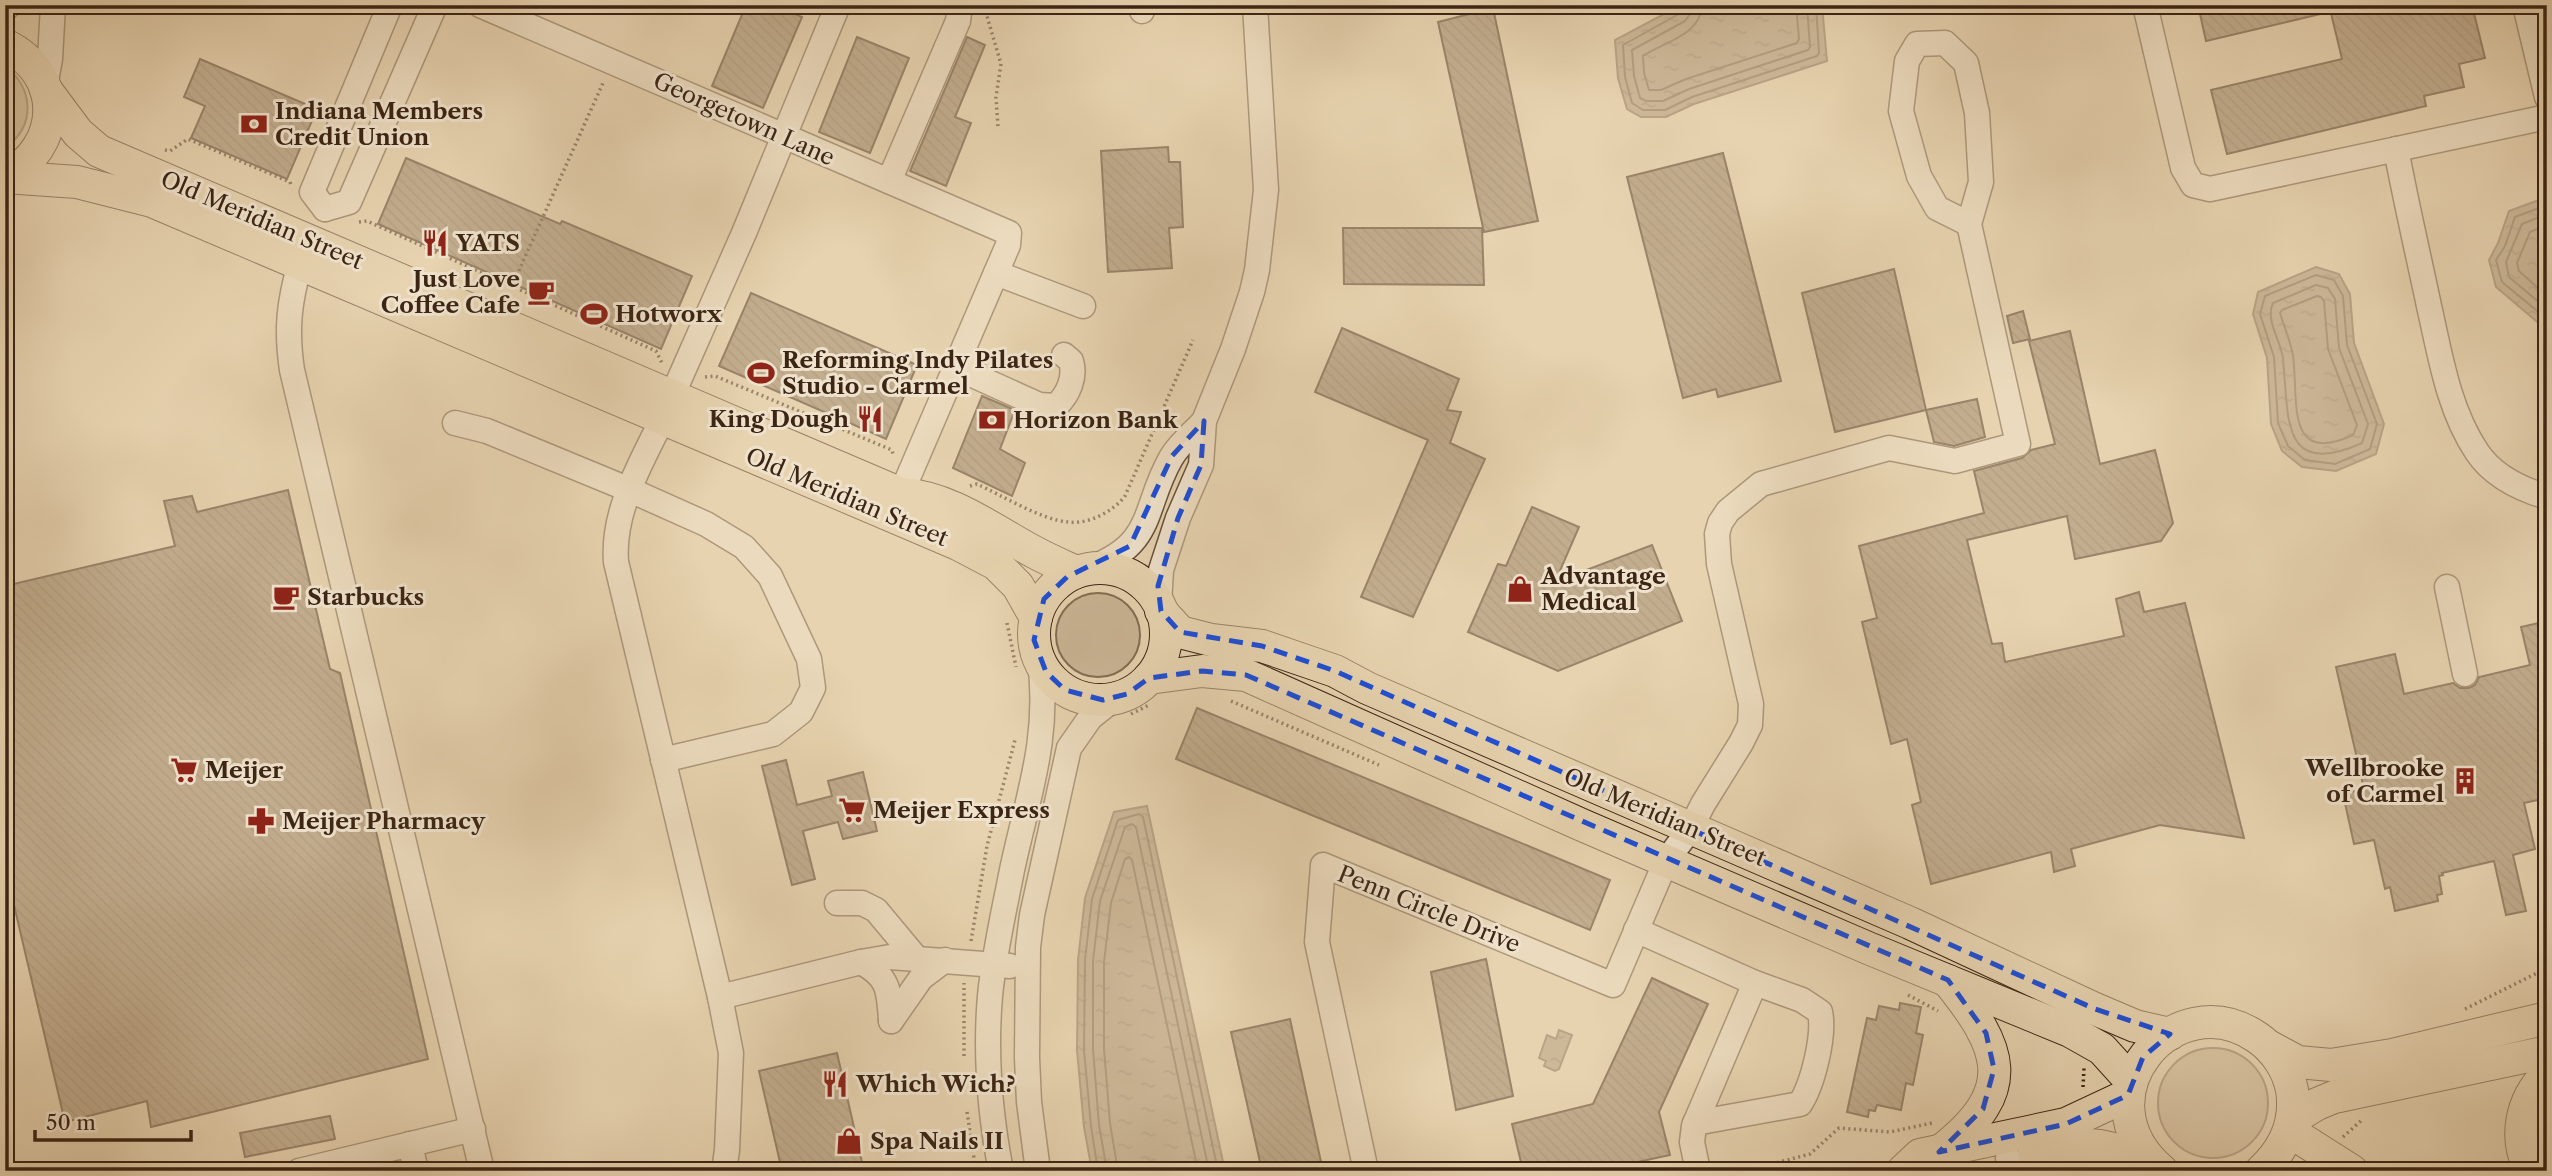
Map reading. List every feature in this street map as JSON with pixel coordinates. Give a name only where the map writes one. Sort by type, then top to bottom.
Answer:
[{"type":"main road","name":"Old Meridian Street","points":[[5,45],[26,58],[78,133],[99,151],[306,253]]},
{"type":"main road","points":[[5,177],[27,163],[42,142],[49,117],[46,88]]},
{"type":"main road","name":"Old Meridian Street","points":[[5,177],[77,182],[152,201],[306,253],[677,397],[901,494],[919,495],[967,515],[1035,553],[1083,570]]},
{"type":"main road","name":"Old Meridian Street","points":[[677,397],[989,559],[1018,586],[1036,618]]},
{"type":"main road","points":[[1083,570],[1118,570],[1130,576],[1151,593],[1160,607],[1165,625],[1164,646],[1150,691],[1128,694],[1120,708],[1065,690],[1046,672],[1029,667],[1039,608],[1050,590],[1083,570]]},
{"type":"main road","name":"Old Meridian Street","points":[[1160,607],[1181,632],[1211,640],[1262,646],[1335,671],[1367,688],[1910,923],[2105,1014],[2135,1026],[2170,1034]]},
{"type":"main road","name":"Old Meridian Street","points":[[1150,691],[1202,671],[1246,675],[1666,861],[2059,1026],[2091,1042],[2111,1059],[2130,1088]]},
{"type":"main road","points":[[1942,1148],[1965,1132],[1983,1109],[1989,1097],[1994,1069],[1986,1033],[1948,980]]},
{"type":"main road","points":[[2158,1167],[2142,1149],[2134,1132],[2129,1115],[2130,1088],[2143,1057],[2170,1034],[2202,1023],[2219,1023],[2250,1032],[2270,1047],[2298,1062],[2331,1065],[2392,1055],[2547,1018]]},
{"type":"main road","points":[[2261,1171],[2278,1153],[2291,1125],[2292,1092],[2289,1080],[2270,1047]]},
{"type":"main road","points":[[2291,1125],[2317,1104],[2334,1097],[2547,1052]]},
{"type":"main road","points":[[2531,1171],[2520,1138],[2521,1125],[2533,1091],[2547,1074]]},
{"type":"main road","points":[[1903,1171],[1920,1155],[1942,1148],[2066,1124],[2130,1088]]},
{"type":"main road","points":[[2291,1125],[2352,1171]]},
{"type":"main road","points":[[1942,1148],[2009,1164],[2084,1143],[2110,1147],[2158,1167]]},
{"type":"street","points":[[5,9],[9,5]]},
{"type":"street","points":[[46,88],[54,5]]},
{"type":"street","points":[[325,209],[312,192],[390,5]]},
{"type":"street","points":[[325,209],[349,202],[435,5]]},
{"type":"street","name":"Georgetown Lane","points":[[480,5],[1009,233],[1008,245],[996,273]]},
{"type":"street","points":[[724,1171],[731,1053],[616,562],[616,529],[630,490],[677,397],[838,5]]},
{"type":"street","points":[[889,181],[958,21],[960,5]]},
{"type":"street","points":[[1160,607],[1161,570],[1178,518],[1201,465],[1204,421],[1252,292],[1263,227],[1265,151],[1255,5]]},
{"type":"street","points":[[2146,5],[2183,168],[2193,185],[2210,189],[2547,117]]},
{"type":"street","points":[[2525,5],[2547,97]]},
{"type":"street","points":[[1945,43],[1966,63],[1977,113],[1981,182],[1969,224],[1937,208],[1919,176],[1901,111],[1907,61],[1917,44],[1945,43]]},
{"type":"street","points":[[2396,149],[2450,394],[2477,452],[2489,466],[2522,489],[2547,497]]},
{"type":"street","points":[[325,209],[306,253],[288,318],[292,369],[482,1171]]},
{"type":"street","name":"Penn Circle Drive","points":[[1366,1171],[1317,942],[1323,865],[1613,985],[1666,861],[1691,828],[1750,725],[1751,704],[1719,564],[1717,534],[1728,511],[1761,484],[1889,448],[1955,461],[2018,444],[1969,224]]},
{"type":"street","points":[[901,494],[969,363],[996,273],[1083,306]]},
{"type":"street","points":[[969,363],[1060,402],[1073,375],[1071,360],[1064,355]]},
{"type":"street","points":[[1083,570],[1120,554],[1140,534],[1172,456],[1204,421]]},
{"type":"street","points":[[455,423],[487,431],[630,490],[718,530],[744,547],[770,576],[805,648],[812,673],[813,688],[800,712],[773,734],[663,760]]},
{"type":"street","points":[[2447,587],[2465,674]]},
{"type":"street","points":[[1001,1171],[992,1114],[988,1051],[990,995],[1041,738],[1044,693],[1029,667]]},
{"type":"street","points":[[1038,1171],[1029,1102],[1026,1025],[1028,947],[1032,915],[1069,748],[1090,718],[1120,708]]},
{"type":"street","points":[[837,903],[862,903],[876,910],[916,958]]},
{"type":"street","points":[[1636,930],[1755,983],[1802,1000],[1820,1012],[1823,1027],[1807,1093],[1800,1104],[1695,1123]]},
{"type":"street","points":[[720,997],[890,957],[1029,967]]},
{"type":"street","points":[[861,962],[879,972],[890,995],[891,1021],[921,978],[945,960]]},
{"type":"street","points":[[1698,1171],[1692,1142],[1695,1123],[1755,983]]},
{"type":"street","points":[[299,1171],[473,1129]]},
{"type":"street","points":[[410,1144],[416,1171]]},
{"type":"path","points":[[984,5],[1001,64],[996,97],[998,127]]},
{"type":"path","points":[[512,286],[612,62]]},
{"type":"path","points":[[156,147],[170,151],[188,139],[290,182],[293,189]]},
{"type":"path","points":[[353,223],[368,221],[656,351],[661,363]]},
{"type":"path","points":[[965,487],[977,484],[1030,509],[1071,523],[1091,518],[1118,506],[1125,496],[1193,340]]},
{"type":"path","points":[[677,397],[715,376],[892,450],[895,460]]},
{"type":"path","points":[[1004,613],[1012,637],[1029,667]]},
{"type":"path","points":[[1120,708],[1150,691]]},
{"type":"path","points":[[1228,700],[1383,767]]},
{"type":"path","points":[[2457,1012],[2547,968]]},
{"type":"path","points":[[1898,989],[1939,1012]]},
{"type":"path","points":[[1745,1171],[1810,1154],[1839,1128],[1845,1127],[1869,1132],[1890,1132],[1942,1148]]},
{"type":"highlighted area","points":[[1204,421],[1201,465],[1178,518],[1158,586],[1161,611],[1180,632],[1262,646],[1335,671],[2095,1009],[2170,1034],[2143,1057],[2128,1095],[2066,1124],[1939,1152],[1983,1109],[1994,1069],[1986,1033],[1948,980],[1246,675],[1202,671],[1149,678],[1127,694],[1103,700],[1065,690],[1046,672],[1034,640],[1044,599],[1067,577],[1130,546],[1172,456]]},
{"type":"shaded area","points":[[5,66],[22,85],[28,107],[22,129],[5,148]]},
{"type":"shaded area","points":[[1098,593],[1114,596],[1133,612],[1140,635],[1137,651],[1121,670],[1098,677],[1082,674],[1063,658],[1056,635],[1059,619],[1075,600]]},
{"type":"shaded area","points":[[2213,1048],[2234,1052],[2252,1064],[2264,1082],[2268,1103],[2264,1124],[2252,1142],[2234,1154],[2213,1158],[2192,1154],[2174,1142],[2162,1124],[2158,1103],[2162,1082],[2174,1064],[2192,1052]]},
{"type":"water","points":[[1681,5],[1822,5],[1827,61],[1694,104],[1666,117],[1641,117],[1627,109],[1618,78],[1615,40]]},
{"type":"water","points":[[2547,197],[2547,326],[2542,326],[2496,287],[2489,260],[2509,211]]},
{"type":"water","points":[[2316,267],[2339,274],[2350,294],[2354,343],[2384,424],[2376,454],[2336,471],[2302,467],[2282,451],[2271,424],[2267,358],[2253,314],[2258,292]]},
{"type":"water","points":[[1147,806],[1225,1171],[1092,1171],[1084,1127],[1077,1050],[1078,960],[1085,898],[1114,812]]},
{"type":"water","points":[[1559,1030],[1572,1035],[1559,1069],[1555,1071],[1544,1066],[1546,1061],[1539,1058],[1547,1035],[1556,1039]]},
{"type":"building","points":[[746,5],[774,5],[802,17],[763,108],[712,86]]},
{"type":"building","points":[[2198,5],[2329,5],[2329,12],[2206,41]]},
{"type":"building","points":[[2329,5],[2472,5],[2485,58],[2459,64],[2464,87],[2424,96],[2426,106],[2227,154],[2211,90],[2342,59]]},
{"type":"building","points":[[1493,8],[1538,221],[1484,232],[1438,22]]},
{"type":"building","points":[[857,37],[909,58],[870,153],[819,132]]},
{"type":"building","points":[[967,37],[985,45],[955,117],[971,123],[946,186],[910,171]]},
{"type":"building","name":"Indiana Members Credit Union","points":[[200,59],[317,109],[287,179],[191,138],[205,106],[184,97]]},
{"type":"building","points":[[1168,147],[1169,162],[1180,162],[1183,227],[1169,228],[1172,268],[1108,272],[1101,151]]},
{"type":"building","points":[[1723,153],[1781,381],[1718,397],[1716,389],[1683,398],[1627,177]]},
{"type":"building","points":[[406,158],[560,224],[562,221],[692,276],[661,349],[378,224]]},
{"type":"building","points":[[1343,228],[1482,228],[1484,285],[1344,284]]},
{"type":"building","points":[[1894,269],[1926,410],[1835,432],[1802,293]]},
{"type":"building","points":[[751,293],[917,365],[886,439],[719,366]]},
{"type":"building","points":[[2023,311],[2030,339],[2013,343],[2007,316]]},
{"type":"building","points":[[1342,328],[1459,379],[1447,410],[1461,412],[1450,443],[1485,459],[1413,617],[1361,597],[1428,440],[1315,392]]},
{"type":"building","points":[[2070,331],[2100,464],[2155,450],[2173,523],[2161,541],[2075,559],[2067,516],[1967,540],[1992,644],[2002,643],[2005,662],[2124,636],[2116,599],[2139,592],[2144,612],[2185,603],[2244,838],[2160,825],[2071,849],[2075,866],[2054,872],[2051,852],[1931,884],[1912,805],[1921,802],[1907,739],[1891,744],[1862,622],[1877,618],[1859,546],[1984,513],[1974,471],[2022,458],[2031,450],[2055,444],[2029,341]]},
{"type":"building","name":"Horizon Bank","points":[[982,396],[1015,410],[1000,449],[1025,463],[1012,496],[953,468]]},
{"type":"building","points":[[1977,399],[1985,437],[1954,446],[1934,442],[1926,410]]},
{"type":"building","name":"Meijer","points":[[288,490],[330,669],[340,673],[428,1059],[151,1127],[147,1101],[65,1122],[5,867],[5,586],[175,546],[164,501],[192,496],[197,512]]},
{"type":"building","points":[[1532,507],[1579,527],[1555,582],[1652,545],[1682,621],[1558,671],[1468,632],[1498,564],[1506,566]]},
{"type":"building","name":"Wellbrooke of Carmel","points":[[2547,621],[2547,798],[2524,803],[2535,849],[2513,855],[2526,911],[2506,915],[2494,861],[2442,873],[2443,875],[2439,876],[2442,894],[2437,895],[2438,901],[2395,911],[2390,887],[2385,889],[2374,840],[2354,844],[2343,794],[2364,789],[2336,667],[2395,654],[2404,694],[2453,683],[2460,688],[2469,688],[2475,685],[2479,677],[2530,665],[2521,627]]},
{"type":"building","points":[[1197,708],[1610,880],[1590,930],[1176,759]]},
{"type":"building","points":[[786,760],[797,805],[832,796],[828,781],[863,772],[877,831],[843,839],[838,822],[803,831],[815,879],[792,885],[762,766]]},
{"type":"building","points":[[1486,959],[1513,1096],[1456,1110],[1431,972]]},
{"type":"building","points":[[1652,978],[1708,1004],[1659,1112],[1670,1155],[1596,1171],[1523,1171],[1512,1124],[1593,1104]]},
{"type":"building","points":[[1900,1003],[1921,1007],[1916,1033],[1923,1035],[1913,1085],[1906,1083],[1901,1110],[1877,1105],[1875,1111],[1869,1110],[1868,1117],[1847,1112],[1867,1018],[1876,1020],[1879,1006],[1899,1010]]},
{"type":"building","points":[[1290,1019],[1323,1171],[1262,1171],[1231,1032]]},
{"type":"building","points":[[837,1053],[864,1171],[782,1171],[759,1071]]},
{"type":"building","points":[[330,1116],[335,1139],[245,1157],[240,1133]]},
{"type":"place","name":"Indiana Members Credit Union","points":[[254,124]]},
{"type":"place","name":"YATS","points":[[435,243]]},
{"type":"place","name":"Just Love Coffee Cafe","points":[[541,292]]},
{"type":"place","name":"Hotworx","points":[[594,314]]},
{"type":"place","name":"Reforming Indy Pilates Studio - Carmel","points":[[761,373]]},
{"type":"place","name":"King Dough","points":[[870,419]]},
{"type":"place","name":"Horizon Bank","points":[[992,420]]},
{"type":"place","name":"Advantage Medical","points":[[1520,589]]},
{"type":"place","name":"Starbucks","points":[[286,597]]},
{"type":"place","name":"Meijer","points":[[184,770]]},
{"type":"place","name":"Wellbrooke of Carmel","points":[[2465,781]]},
{"type":"place","name":"Meijer Express","points":[[852,810]]},
{"type":"place","name":"Meijer Pharmacy","points":[[261,821]]},
{"type":"place","name":"Which Wich?","points":[[835,1084]]},
{"type":"place","name":"Spa Nails II","points":[[849,1141]]}]
